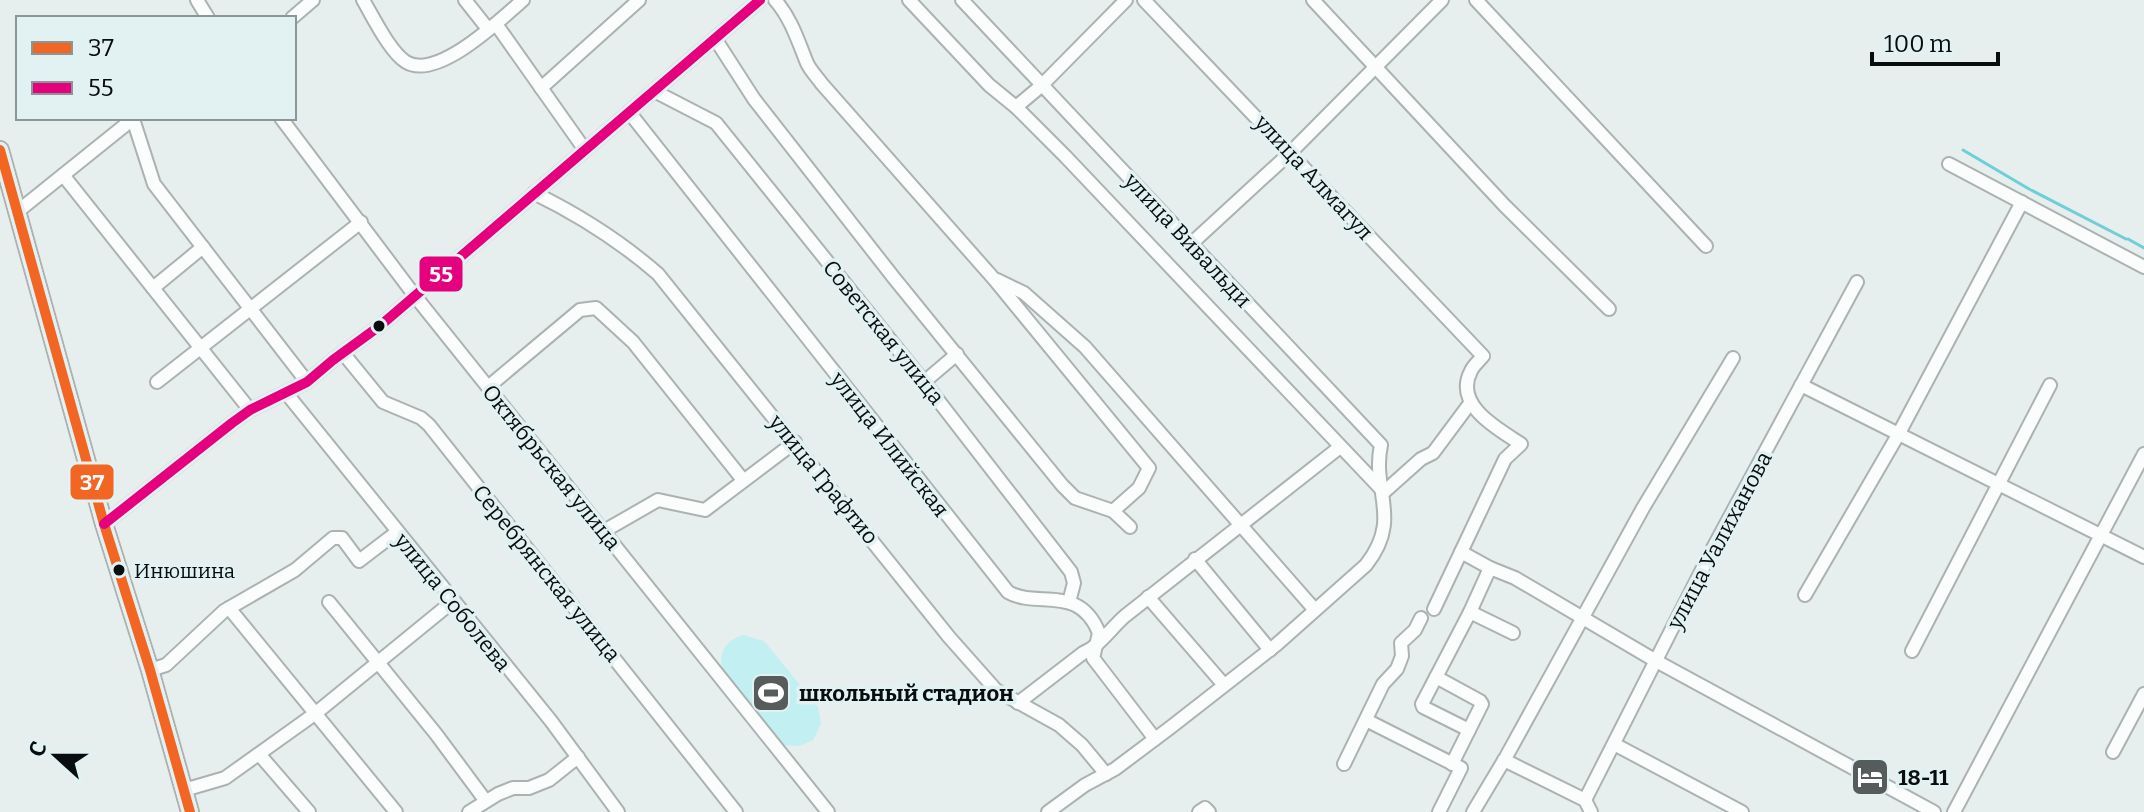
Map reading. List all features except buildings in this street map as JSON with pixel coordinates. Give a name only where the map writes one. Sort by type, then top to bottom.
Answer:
[{"type":"main road","points":[[0,150],[104,524],[190,812]]},
{"type":"street","points":[[197,0],[206,16]]},
{"type":"street","points":[[206,16],[215,0]]},
{"type":"street","points":[[294,16],[313,0]]},
{"type":"street","points":[[363,0],[398,55],[420,67],[443,61],[492,27],[523,0]]},
{"type":"street","points":[[465,0],[492,27],[541,88],[585,150]]},
{"type":"street","points":[[541,88],[639,0]]},
{"type":"street","points":[[104,524],[250,410],[307,382],[381,325],[760,0]]},
{"type":"street","points":[[775,0],[783,9],[807,64],[822,84],[994,279],[1149,468],[1139,488],[1113,511]]},
{"type":"street","points":[[909,0],[989,85],[1016,107],[1384,492],[1421,459],[1433,453],[1471,402]]},
{"type":"street","name":"улица Вивальди","points":[[962,0],[1381,445],[1378,463],[1386,514],[1376,552],[1366,565],[1270,650],[1155,739],[1048,812]]},
{"type":"street","points":[[1016,107],[1126,0]]},
{"type":"street","name":"улица Алмагул","points":[[1144,0],[1483,356],[1471,371],[1467,386],[1471,402]]},
{"type":"street","points":[[1313,0],[1505,206],[1609,309]]},
{"type":"street","points":[[1192,243],[1291,152],[1442,0]]},
{"type":"street","points":[[1476,0],[1706,246]]},
{"type":"street","points":[[716,40],[754,99],[1062,485],[1081,501],[1113,511],[1130,527]]},
{"type":"street","name":"Советская улица","points":[[656,92],[716,123],[924,382],[1071,572],[1074,583],[1069,602]]},
{"type":"street","name":"улица Илийская","points":[[629,112],[1008,592],[1019,597],[1048,597],[1069,602]]},
{"type":"street","points":[[17,212],[131,120]]},
{"type":"street","points":[[134,120],[154,184],[307,382]]},
{"type":"street","name":"Октябрьская улица","points":[[283,120],[415,296],[828,812]]},
{"type":"street","points":[[1949,164],[2144,267]]},
{"type":"street","points":[[63,175],[250,410]]},
{"type":"street","name":"улица Графтио","points":[[534,193],[579,216],[636,254],[658,274],[949,637],[996,690],[1059,725],[1082,745],[1106,774]]},
{"type":"street","points":[[1805,595],[1898,435],[2022,202]]},
{"type":"street","points":[[157,382],[361,222]]},
{"type":"street","points":[[153,288],[203,247]]},
{"type":"street","points":[[994,279],[1024,293],[1072,335],[1315,610]]},
{"type":"street","name":"улица Уалиханова","points":[[1588,806],[1614,744],[1713,548],[1857,282]]},
{"type":"street","points":[[488,387],[580,310],[596,308],[625,334],[743,480]]},
{"type":"street","name":"Серебрянская улица","points":[[343,353],[383,402],[421,418],[429,425],[736,812]]},
{"type":"street","points":[[924,382],[957,354]]},
{"type":"street","points":[[1473,812],[1643,508],[1733,358]]},
{"type":"street","points":[[1801,385],[2144,557]]},
{"type":"street","points":[[1912,651],[2050,385]]},
{"type":"street","name":"улица Соболева","points":[[287,394],[578,757],[618,812]]},
{"type":"street","points":[[1434,609],[1505,459],[1521,444],[1494,427],[1473,408],[1471,402]]},
{"type":"street","points":[[604,531],[658,500],[705,510],[795,442]]},
{"type":"street","points":[[1018,703],[1083,653],[1095,648],[1105,633],[1148,597],[1340,447]]},
{"type":"street","points":[[1954,812],[2144,454]]},
{"type":"street","points":[[150,670],[166,665],[211,620],[295,570],[333,538],[342,538],[359,561],[397,532]]},
{"type":"street","points":[[1461,552],[1515,578],[1656,661],[1934,812]]},
{"type":"street","points":[[1195,559],[1270,650]]},
{"type":"street","points":[[1469,730],[1423,707],[1490,568]]},
{"type":"street","points":[[1148,597],[1224,685]]},
{"type":"street","points":[[329,602],[485,800]]},
{"type":"street","points":[[184,790],[225,778],[316,713],[452,602]]},
{"type":"street","points":[[1069,602],[1085,613],[1096,627],[1099,633],[1093,658],[1155,739]]},
{"type":"street","points":[[229,608],[391,810]]},
{"type":"street","points":[[1470,612],[1513,633]]},
{"type":"street","points":[[1344,764],[1383,684],[1397,669],[1402,656],[1401,643],[1415,630],[1421,618]]},
{"type":"street","points":[[1436,677],[1482,704],[1452,764]]},
{"type":"street","points":[[2113,752],[2144,694]]},
{"type":"street","points":[[1366,720],[1461,768],[1439,812]]},
{"type":"street","points":[[1614,744],[1742,812]]},
{"type":"street","points":[[259,754],[309,812]]},
{"type":"street","points":[[469,812],[485,800],[513,788],[529,788],[549,780],[578,757]]},
{"type":"street","points":[[1504,760],[1588,806]]},
{"type":"street","points":[[1199,812],[1205,808],[1209,812]]},
{"type":"shaded area","name":"школьный стадион","points":[[743,635],[764,641],[818,707],[821,724],[813,740],[799,746],[781,745],[725,679],[721,664],[723,652],[730,642]]},
{"type":"waterway","points":[[1963,150],[2029,189]]},
{"type":"waterway","points":[[2031,190],[2126,239]]},
{"type":"waterway","points":[[2128,239],[2144,248]]},
{"type":"transit line","name":"55","points":[[104,524],[250,410],[307,382],[381,325],[760,0]]},
{"type":"transit line","name":"37","points":[[0,150],[104,524],[190,812]]},
{"type":"place","name":"Инюшина","points":[[119,570]]},
{"type":"place","name":"школьный стадион","points":[[771,693]]},
{"type":"place","name":"18-11","points":[[1870,777]]}]
